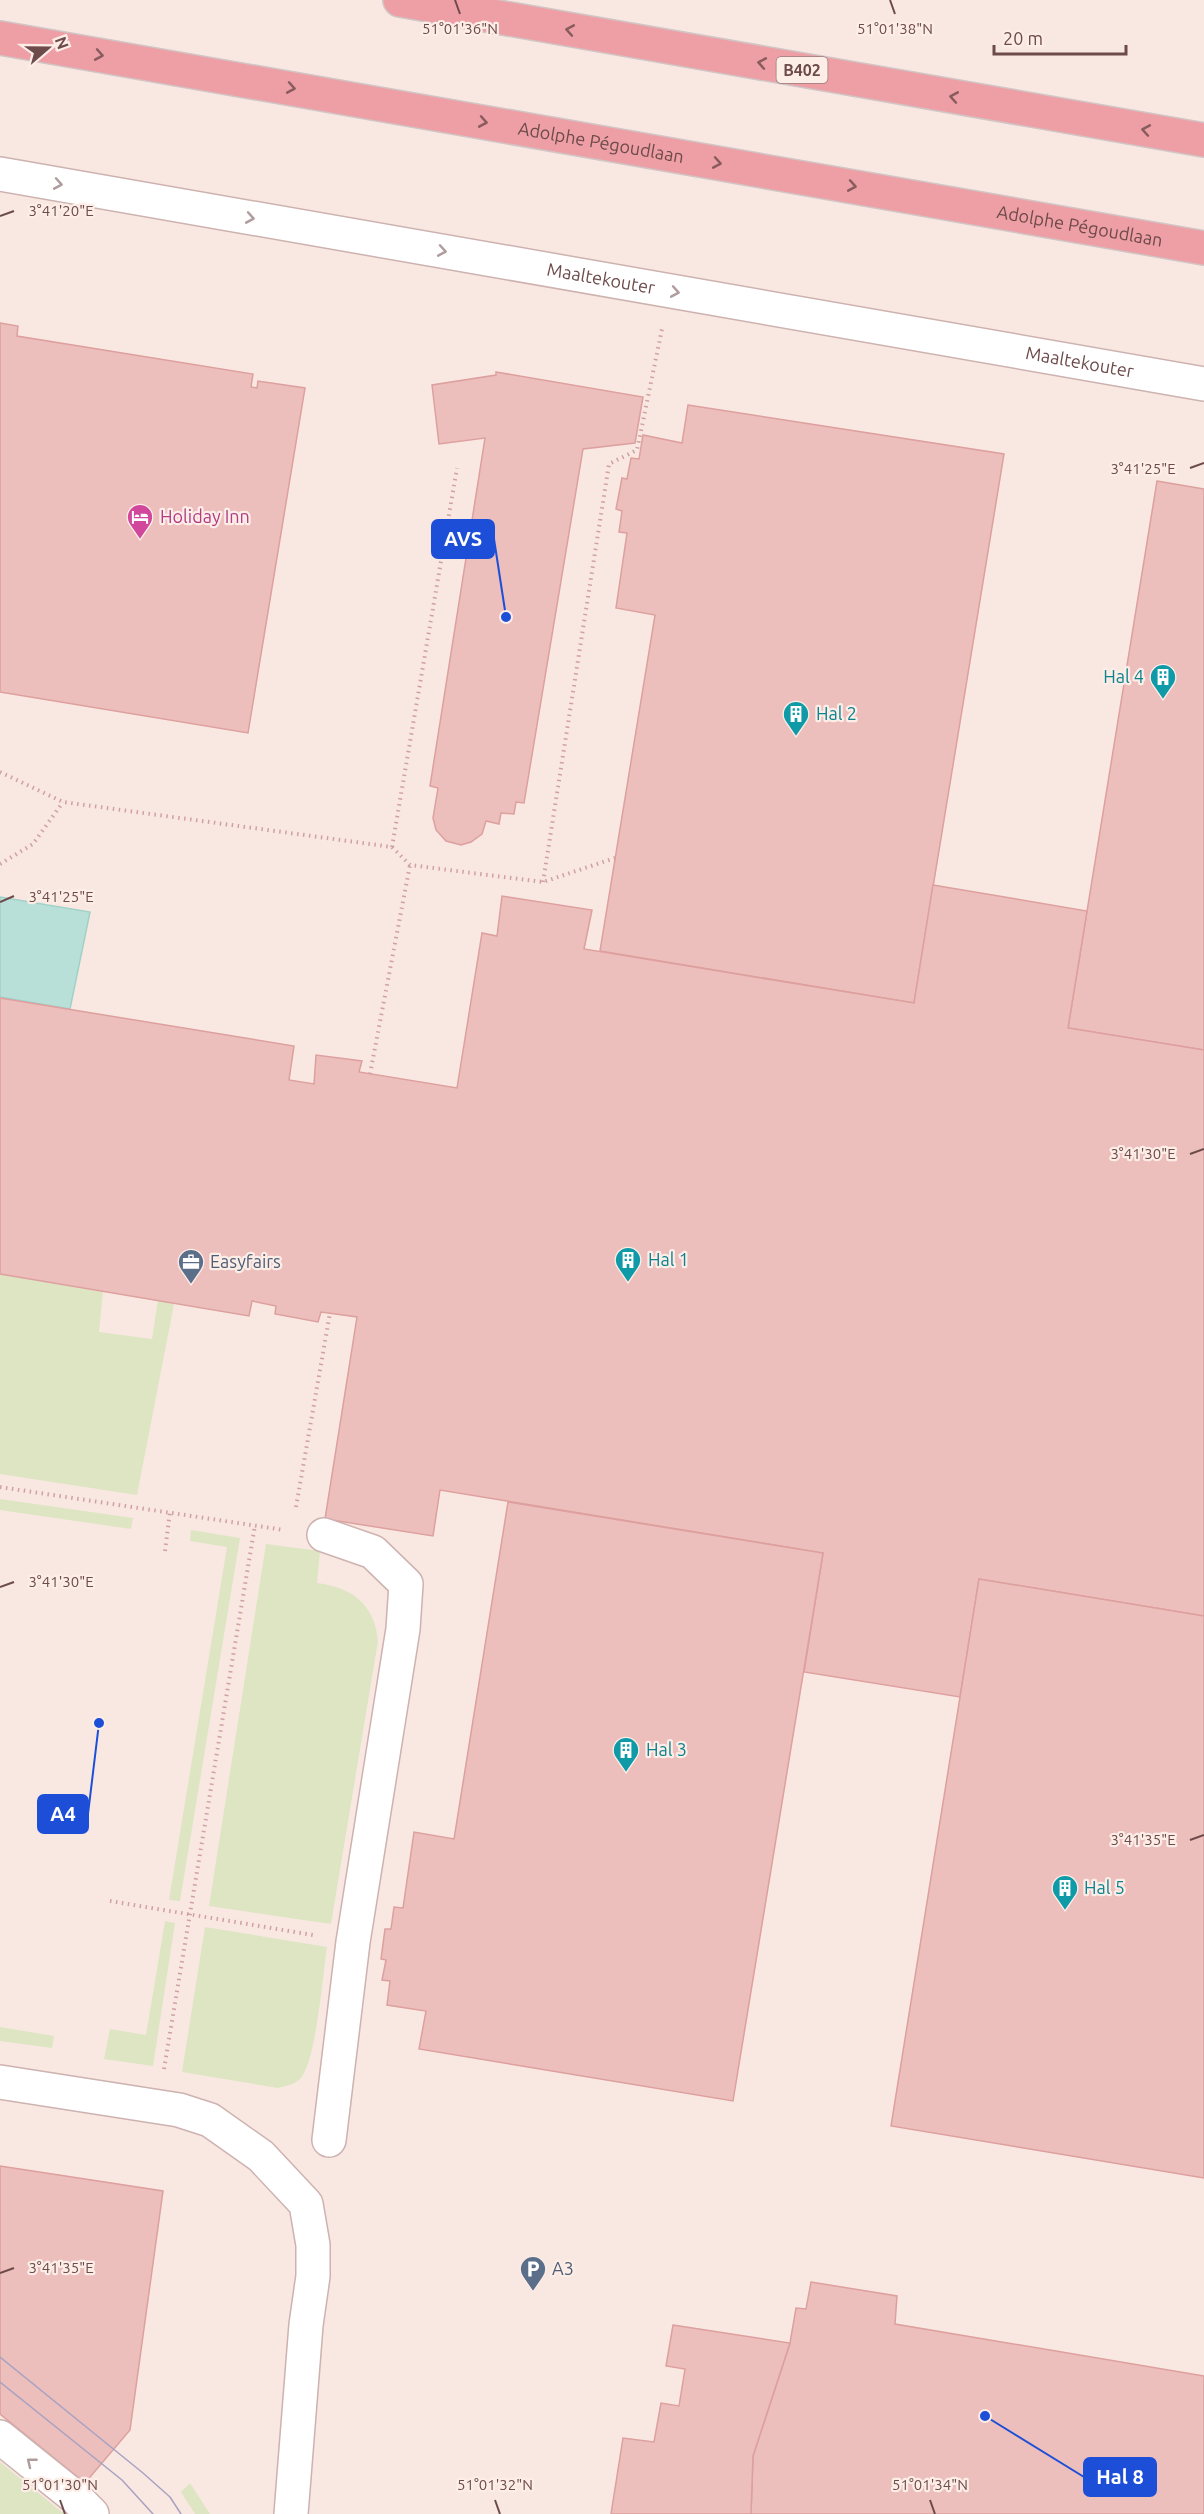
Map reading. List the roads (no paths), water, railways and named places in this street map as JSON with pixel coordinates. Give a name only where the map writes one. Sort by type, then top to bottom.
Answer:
[{"type":"highway","name":"B402","points":[[400,0],[1204,140]]},
{"type":"highway","name":"Adolphe Pégoudlaan","points":[[0,38],[1204,248]]},
{"type":"street","name":"Maaltekouter","points":[[0,174],[1204,384]]},
{"type":"street","points":[[324,1535],[374,1552],[406,1584],[403,1629],[353,1942],[329,2140]]},
{"type":"street","points":[[0,2082],[179,2110],[210,2120],[233,2134],[261,2156],[306,2204],[313,2245],[313,2276],[306,2325],[291,2514]]},
{"type":"street","points":[[0,2437],[76,2498],[92,2514]]},
{"type":"water","points":[[0,897],[90,912],[70,1009],[0,997]]},
{"type":"tram line","points":[[0,2357],[143,2473],[170,2497],[181,2514]]},
{"type":"tram line","points":[[0,2382],[122,2480],[153,2514]]},
{"type":"place","name":"Holiday Inn","points":[[140,540]]},
{"type":"place","name":"AVS","points":[[506,617]]},
{"type":"place","name":"Hal 4","points":[[1163,700]]},
{"type":"place","name":"Hal 2","points":[[796,737]]},
{"type":"place","name":"Hal 1","points":[[628,1283]]},
{"type":"place","name":"Easyfairs","points":[[191,1285]]},
{"type":"place","name":"A4","points":[[99,1723]]},
{"type":"place","name":"Hal 3","points":[[626,1773]]},
{"type":"place","name":"Hal 5","points":[[1065,1911]]},
{"type":"place","name":"A3","points":[[533,2292]]},
{"type":"place","name":"Hal 8","points":[[985,2416]]}]
